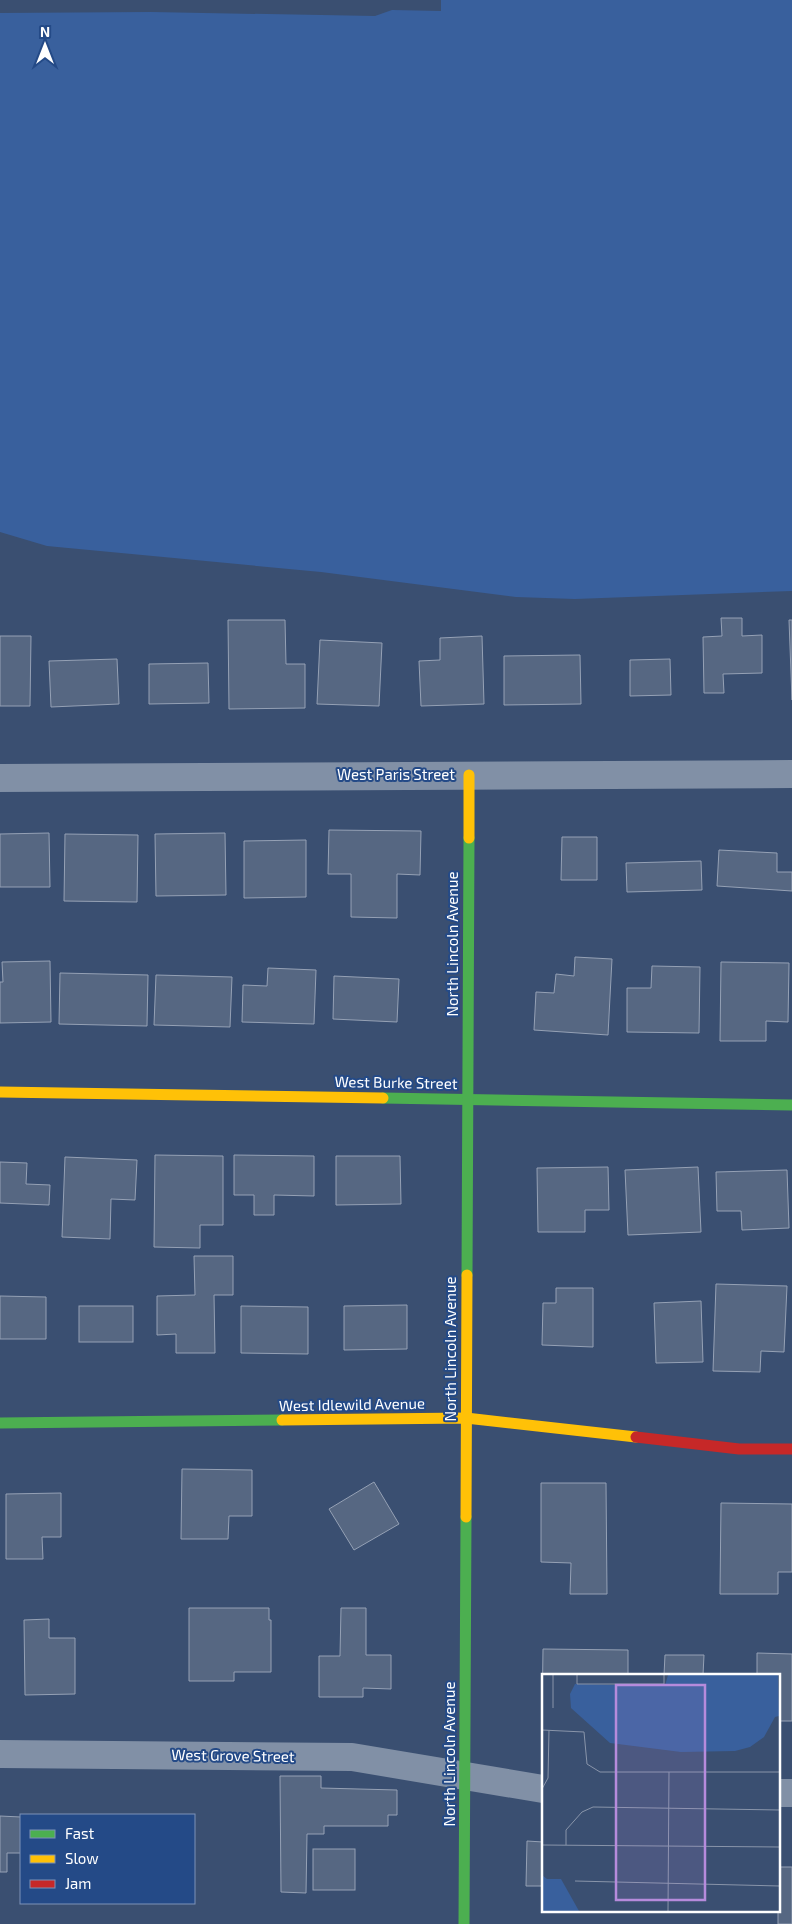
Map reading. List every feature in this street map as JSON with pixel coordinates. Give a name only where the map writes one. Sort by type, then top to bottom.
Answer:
[{"type":"street","name":"West Paris Street","points":[[0,778],[792,774]]},
{"type":"street","name":"North Lincoln Avenue","points":[[464,1924],[469,775]]},
{"type":"street","name":"West Burke Street","points":[[0,1092],[792,1104]]},
{"type":"street","name":"West Idlewild Avenue","points":[[0,1423],[466,1418],[739,1449],[792,1449]]},
{"type":"street","name":"West Grove Street","points":[[0,1754],[352,1757],[542,1789]]},
{"type":"shaded area","points":[[441,0],[792,0],[792,591],[575,599],[516,597],[321,572],[47,546],[0,532],[0,13],[151,12],[375,16],[392,10],[441,11]]},
{"type":"building","points":[[721,618],[742,618],[742,636],[762,635],[762,673],[723,674],[724,693],[704,693],[703,637],[722,636]]},
{"type":"building","points":[[228,620],[285,620],[286,664],[305,664],[305,708],[229,709]]},
{"type":"building","points":[[789,620],[792,620],[792,700]]},
{"type":"building","points":[[0,636],[31,636],[30,706],[0,706]]},
{"type":"building","points":[[482,636],[484,704],[421,706],[419,661],[440,660],[440,638]]},
{"type":"building","points":[[320,640],[382,643],[379,706],[317,704]]},
{"type":"building","points":[[580,655],[581,704],[504,705],[504,656]]},
{"type":"building","points":[[117,659],[119,704],[51,707],[49,661]]},
{"type":"building","points":[[670,659],[671,695],[630,696],[630,660]]},
{"type":"building","points":[[208,663],[209,703],[149,704],[149,664]]},
{"type":"building","points":[[329,830],[421,831],[420,875],[397,874],[397,918],[351,917],[351,874],[328,874]]},
{"type":"building","points":[[49,833],[50,887],[0,887],[0,834]]},
{"type":"building","points":[[225,833],[226,895],[156,896],[155,834]]},
{"type":"building","points":[[65,834],[138,835],[137,902],[64,901]]},
{"type":"building","points":[[562,837],[597,837],[597,880],[561,880]]},
{"type":"building","points":[[306,840],[306,897],[244,898],[244,841]]},
{"type":"building","points":[[719,850],[777,853],[777,872],[792,872],[792,891],[717,886]]},
{"type":"building","points":[[701,861],[702,890],[627,892],[626,863]]},
{"type":"building","points":[[575,957],[612,959],[608,1035],[534,1030],[536,992],[554,993],[556,974],[574,976]]},
{"type":"building","points":[[50,961],[51,1022],[0,1023],[0,982],[3,982],[2,962]]},
{"type":"building","points":[[721,962],[789,963],[788,1022],[766,1021],[766,1041],[720,1041]]},
{"type":"building","points":[[652,966],[700,967],[699,1033],[627,1032],[627,988],[651,988]]},
{"type":"building","points":[[268,968],[316,970],[314,1024],[242,1022],[243,985],[267,986]]},
{"type":"building","points":[[60,973],[148,975],[147,1026],[59,1024]]},
{"type":"building","points":[[156,975],[232,977],[230,1027],[154,1025]]},
{"type":"building","points":[[334,976],[399,979],[397,1022],[333,1019]]},
{"type":"building","points":[[155,1155],[223,1156],[223,1225],[200,1225],[200,1248],[154,1247]]},
{"type":"building","points":[[234,1155],[314,1156],[314,1196],[274,1195],[274,1215],[254,1215],[254,1195],[234,1195]]},
{"type":"building","points":[[336,1156],[400,1156],[401,1204],[336,1205]]},
{"type":"building","points":[[65,1157],[137,1160],[135,1200],[111,1199],[110,1239],[62,1237]]},
{"type":"building","points":[[0,1162],[27,1163],[26,1184],[50,1185],[49,1205],[0,1203]]},
{"type":"building","points":[[608,1167],[609,1210],[585,1210],[585,1232],[538,1232],[537,1168]]},
{"type":"building","points":[[698,1167],[701,1232],[628,1235],[625,1170]]},
{"type":"building","points":[[787,1170],[789,1228],[742,1230],[741,1211],[717,1211],[716,1172]]},
{"type":"building","points":[[194,1256],[233,1256],[233,1295],[214,1295],[215,1353],[176,1353],[176,1334],[157,1335],[157,1296],[195,1295]]},
{"type":"building","points":[[716,1284],[787,1286],[784,1352],[761,1351],[760,1372],[713,1371]]},
{"type":"building","points":[[556,1288],[593,1288],[593,1347],[542,1345],[543,1303],[556,1303]]},
{"type":"building","points":[[0,1296],[46,1297],[46,1339],[0,1339]]},
{"type":"building","points":[[701,1301],[703,1362],[656,1363],[654,1303]]},
{"type":"building","points":[[407,1305],[407,1349],[344,1350],[344,1306]]},
{"type":"building","points":[[79,1306],[133,1306],[133,1342],[79,1342]]},
{"type":"building","points":[[241,1306],[308,1307],[308,1354],[241,1353]]},
{"type":"building","points":[[182,1469],[252,1470],[252,1516],[229,1516],[228,1539],[181,1539]]},
{"type":"building","points":[[374,1482],[399,1524],[354,1550],[329,1509]]},
{"type":"building","points":[[541,1483],[606,1483],[607,1594],[570,1594],[571,1563],[541,1562]]},
{"type":"building","points":[[61,1493],[61,1537],[42,1537],[43,1559],[6,1559],[6,1494]]},
{"type":"building","points":[[721,1503],[792,1504],[792,1572],[778,1572],[778,1594],[720,1594]]},
{"type":"building","points":[[189,1608],[269,1608],[269,1620],[271,1620],[271,1672],[234,1672],[234,1681],[189,1681]]},
{"type":"building","points":[[341,1608],[366,1608],[366,1655],[391,1655],[391,1689],[363,1688],[363,1697],[319,1697],[319,1656],[340,1656]]},
{"type":"building","points":[[49,1619],[49,1638],[75,1638],[75,1694],[25,1695],[24,1620]]},
{"type":"building","points":[[543,1649],[628,1650],[628,1674],[543,1674]]},
{"type":"building","points":[[757,1653],[792,1654],[792,1721],[780,1721],[780,1674],[757,1674]]},
{"type":"building","points":[[665,1655],[704,1655],[703,1674],[664,1674]]},
{"type":"building","points":[[280,1776],[321,1776],[321,1788],[397,1790],[397,1815],[388,1815],[388,1826],[324,1826],[324,1834],[307,1834],[306,1893],[281,1892]]},
{"type":"building","points":[[0,1816],[20,1817],[20,1853],[7,1853],[7,1872],[0,1872]]},
{"type":"building","points":[[527,1841],[542,1842],[542,1886],[526,1886]]},
{"type":"building","points":[[313,1849],[355,1849],[355,1890],[313,1890]]},
{"type":"building","points":[[780,1867],[792,1867],[792,1924],[778,1924],[778,1912],[780,1912]]},
{"type":"traffic: fast","points":[[467,1275],[469,838]]},
{"type":"traffic: fast","points":[[383,1098],[792,1105]]},
{"type":"traffic: fast","points":[[0,1423],[282,1420]]},
{"type":"traffic: fast","points":[[464,1924],[466,1517]]},
{"type":"traffic: slow","points":[[469,775],[469,838]]},
{"type":"traffic: slow","points":[[0,1092],[383,1098]]},
{"type":"traffic: slow","points":[[466,1517],[467,1275]]},
{"type":"traffic: slow","points":[[282,1420],[466,1418],[636,1437]]},
{"type":"traffic: jam","points":[[636,1437],[739,1449],[792,1449]]}]
